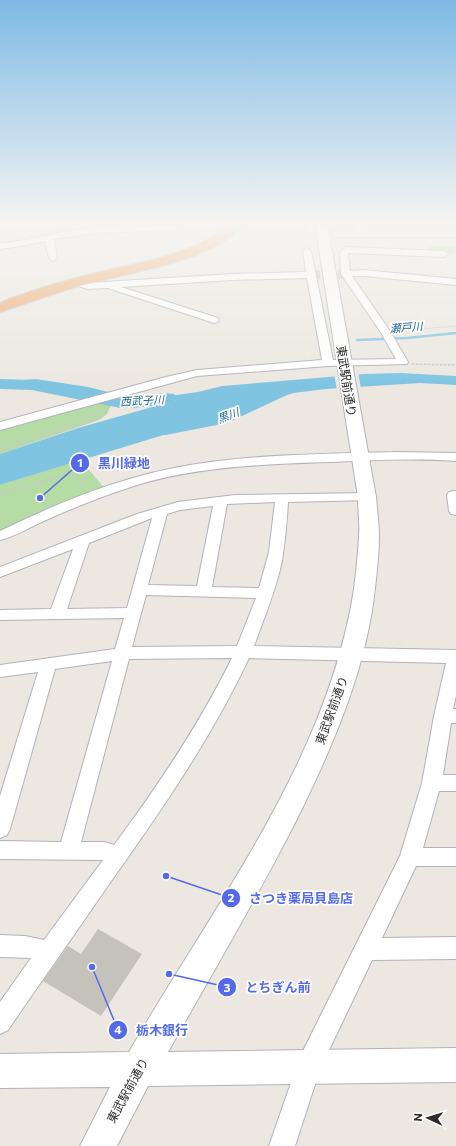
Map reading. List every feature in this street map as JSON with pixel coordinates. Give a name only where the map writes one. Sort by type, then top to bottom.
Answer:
[{"type":"highway","points":[[0,308],[22,298],[97,276]]},
{"type":"street","points":[[74,282],[88,286],[253,276]]},
{"type":"street","points":[[311,276],[328,363]]},
{"type":"street","name":"東武駅前通り","points":[[98,1146],[139,1069],[249,881],[290,806],[316,751],[333,708],[350,654],[361,606],[366,566],[369,536],[367,497],[345,364],[327,276]]},
{"type":"street","points":[[0,426],[164,380],[197,373],[328,363],[345,364],[403,362],[385,331],[348,276]]},
{"type":"street","points":[[400,276],[456,282]]},
{"type":"street","points":[[103,284],[214,320]]},
{"type":"street","points":[[0,536],[62,508],[162,474],[258,462],[360,455],[456,457]]},
{"type":"street","points":[[456,495],[454,495],[456,511]]},
{"type":"street","points":[[0,572],[161,511],[178,506],[221,500],[367,497]]},
{"type":"street","points":[[0,1022],[48,952],[177,773],[206,725],[244,652],[265,593],[277,547],[282,498]]},
{"type":"street","points":[[204,591],[221,500]]},
{"type":"street","points":[[69,850],[161,511]]},
{"type":"street","points":[[57,614],[83,540]]},
{"type":"street","points":[[140,590],[265,593]]},
{"type":"street","points":[[0,615],[133,613]]},
{"type":"street","points":[[0,671],[122,653],[244,652],[456,657],[449,716],[432,783],[410,857],[309,1066],[282,1146]]},
{"type":"street","points":[[0,829],[46,673],[47,664]]},
{"type":"street","points":[[432,783],[456,783]]},
{"type":"street","points":[[0,850],[104,851],[118,856]]},
{"type":"street","points":[[410,857],[456,857]]},
{"type":"street","points":[[0,946],[29,946],[40,948],[48,952]]},
{"type":"street","points":[[365,949],[456,948]]},
{"type":"street","points":[[0,1071],[456,1065]]},
{"type":"path","points":[[385,331],[456,326]]},
{"type":"path","points":[[403,362],[456,365]]},
{"type":"path","points":[[0,451],[93,420],[103,415],[109,407]]},
{"type":"path","points":[[0,446],[83,419],[98,412],[99,410],[92,409]]},
{"type":"path","points":[[0,494],[68,474],[77,475],[83,480],[81,487],[74,491]]},
{"type":"green space","points":[[104,400],[112,403],[107,414],[99,420],[0,454],[0,428]]},
{"type":"green space","points":[[81,460],[105,489],[0,533],[0,485]]},
{"type":"water","points":[[401,373],[456,376],[456,385],[420,383],[326,389],[269,396],[219,418],[0,485],[0,454],[78,428],[177,400],[159,402],[122,401],[90,393],[29,382],[0,386],[0,382],[36,379],[88,387],[125,396],[148,399],[198,392],[222,386],[364,374]]},
{"type":"pier","points":[[358,372],[361,389],[337,390],[334,374]]},
{"type":"building","points":[[98,929],[142,954],[101,1016],[43,981],[68,946],[81,954]]},
{"type":"waterway","name":"瀬戸川","points":[[357,340],[407,338],[456,333],[447,334]]},
{"type":"waterway","name":"西武子川","points":[[0,384],[32,385],[120,403],[132,403],[168,398]]},
{"type":"waterway","name":"黒川","points":[[166,430],[221,419],[281,391],[300,385]]},
{"type":"place","name":"黒川緑地","points":[[40,498]]},
{"type":"place","name":"さつき薬局貝島店","points":[[166,876]]},
{"type":"place","name":"栃木銀行","points":[[92,967]]},
{"type":"place","name":"とちぎん前","points":[[169,974]]}]
